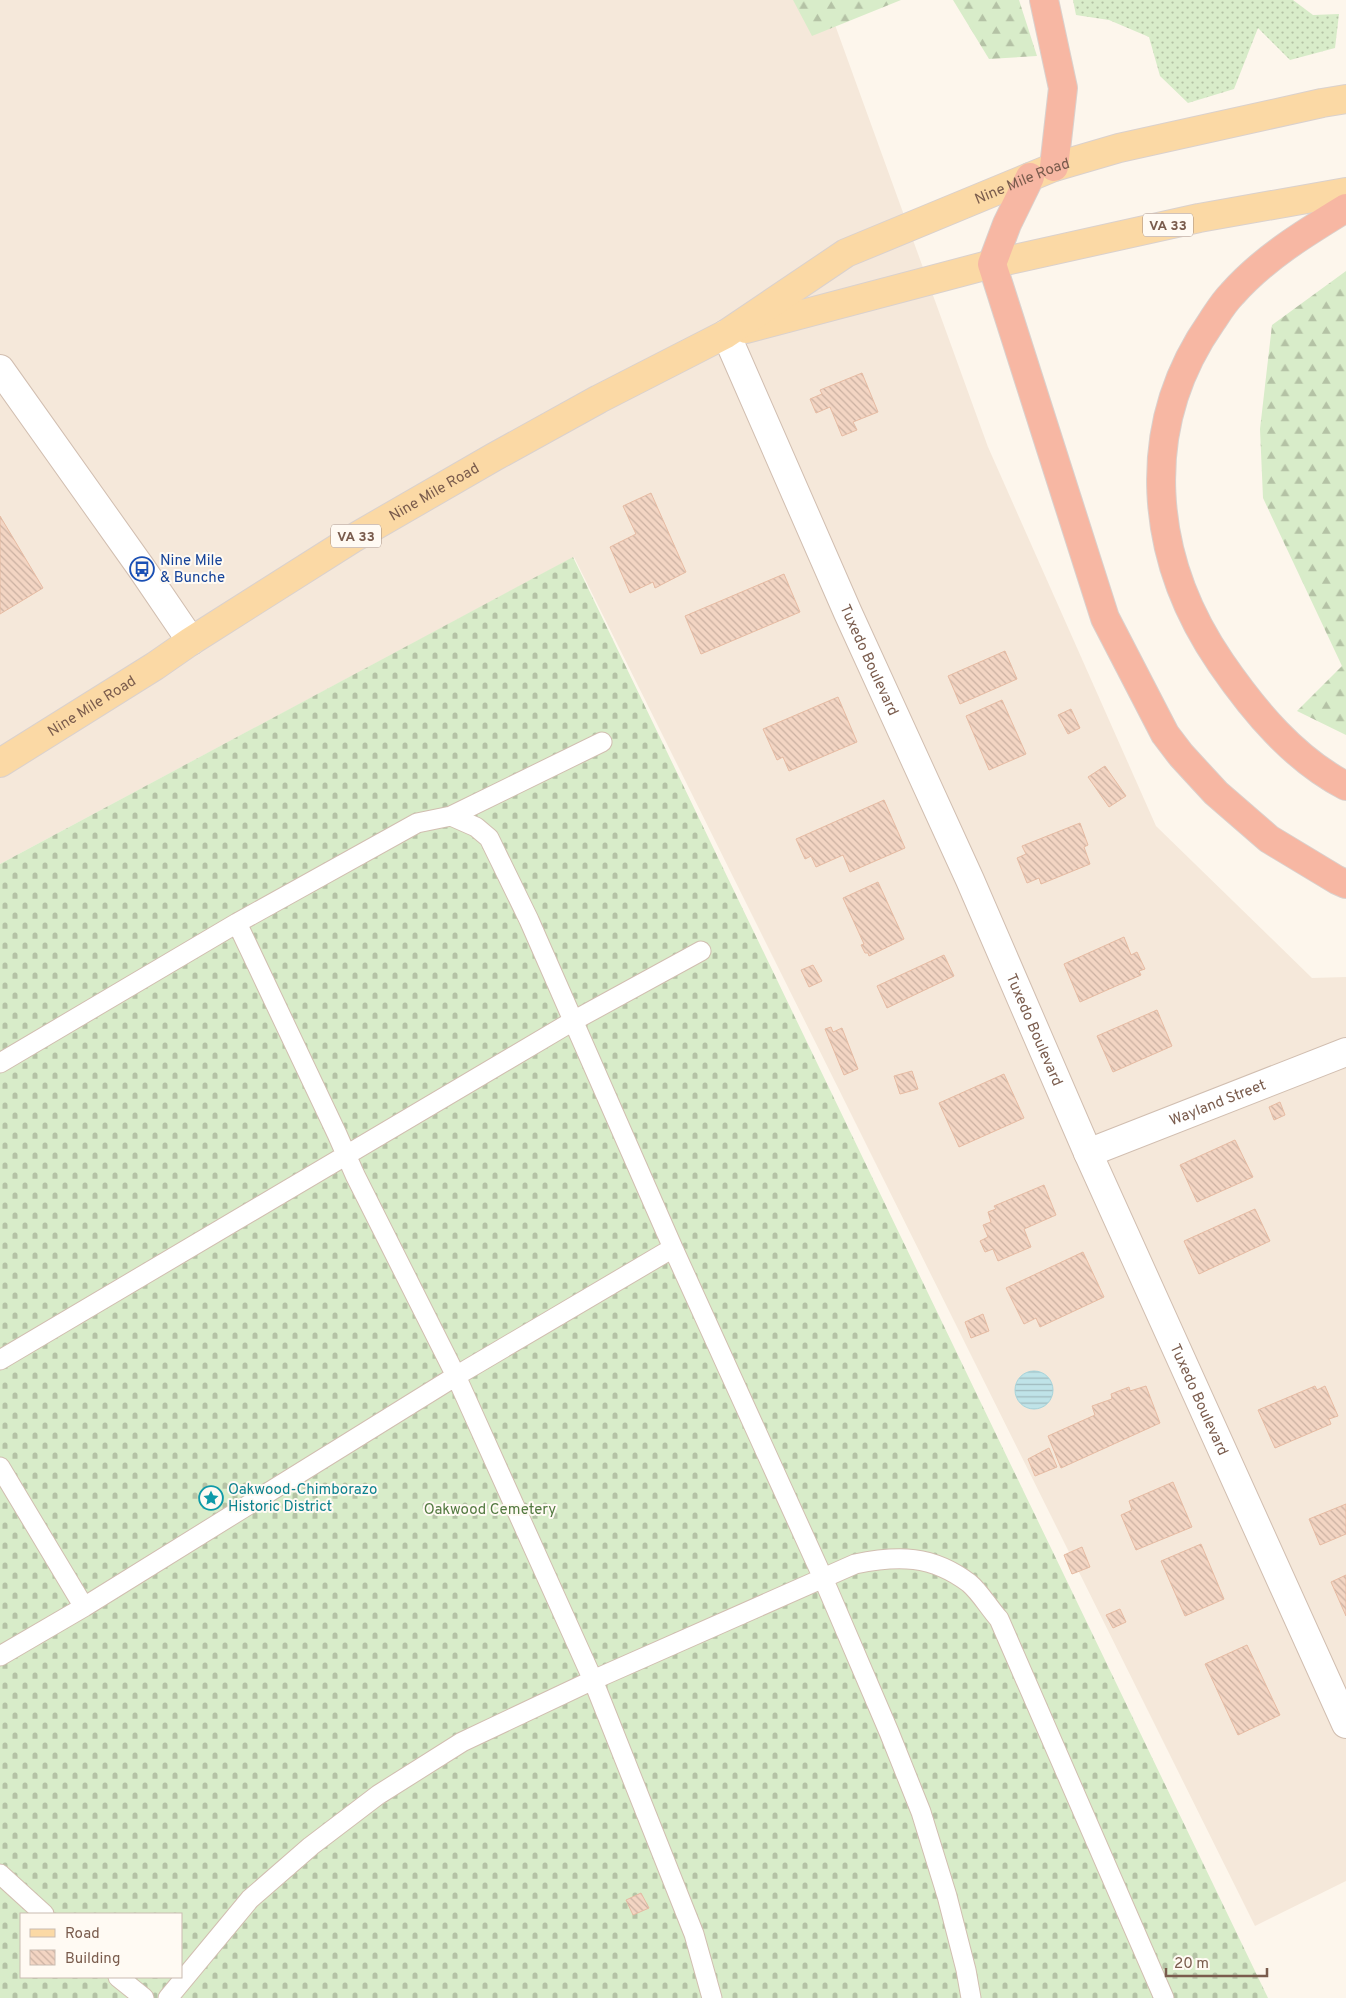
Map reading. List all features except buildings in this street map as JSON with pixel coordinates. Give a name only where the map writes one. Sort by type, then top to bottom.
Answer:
[{"type":"highway","points":[[1044,0],[1063,88],[1042,172],[1007,224],[992,264],[1105,618],[1165,734],[1181,755],[1216,793],[1270,839],[1346,884]]},
{"type":"highway","points":[[1346,208],[1299,237],[1255,271],[1231,295],[1196,345],[1180,378],[1164,437],[1161,464],[1161,509],[1166,541],[1174,569],[1193,616],[1212,650],[1235,684],[1282,738],[1326,776],[1346,786]]},
{"type":"main road","name":"Nine Mile Road","points":[[0,762],[156,666],[191,641],[352,539],[598,399],[726,334],[846,253],[1042,172],[1119,148],[1334,101]]},
{"type":"main road","name":"Nine Mile Road","points":[[726,334],[992,264],[1199,218],[1346,192]]},
{"type":"street","name":"Tuxedo Boulevard","points":[[726,334],[852,622],[970,880],[1088,1153],[1346,1724]]},
{"type":"street","points":[[0,369],[191,641]]},
{"type":"street","name":"Wayland Street","points":[[1088,1153],[1346,1052]]},
{"type":"lane","points":[[0,1062],[237,923],[417,823],[451,816],[602,742]]},
{"type":"lane","points":[[451,816],[476,827],[489,838],[529,920],[673,1248],[823,1578],[921,1812],[947,1896],[966,1970],[971,1998]]},
{"type":"lane","points":[[237,923],[355,1175],[456,1376],[593,1680],[694,1934],[712,1998]]},
{"type":"lane","points":[[0,1360],[573,1021],[700,951]]},
{"type":"lane","points":[[0,1656],[84,1607],[456,1376],[673,1248]]},
{"type":"lane","points":[[0,1467],[84,1607]]},
{"type":"lane","points":[[168,1998],[250,1899],[311,1846],[378,1795],[462,1742],[593,1680],[855,1564],[884,1558],[911,1558],[938,1565],[970,1584],[999,1619],[1164,1998]]},
{"type":"lane","points":[[0,1874],[43,1913]]},
{"type":"lane","points":[[119,1978],[144,1998]]},
{"type":"shaded area","points":[[0,0],[826,0],[988,447],[1156,826],[1312,978],[1346,977],[1346,1881],[1255,1926],[574,557],[0,864]]},
{"type":"green space","points":[[793,0],[901,0],[812,36]]},
{"type":"green space","points":[[953,0],[1019,0],[1037,56],[989,59]]},
{"type":"green space","points":[[1073,0],[1293,0],[1313,15],[1339,14],[1335,48],[1290,60],[1258,28],[1234,89],[1188,103],[1160,76],[1149,37],[1109,20],[1076,15]]},
{"type":"green space","points":[[1346,271],[1346,735],[1297,711],[1342,666],[1263,498],[1260,429],[1272,325]]},
{"type":"green space","name":"Oakwood Cemetery","points":[[573,557],[1268,1998],[0,1998],[0,864]]},
{"type":"water","points":[[1034,1371],[1047,1377],[1053,1390],[1047,1403],[1034,1409],[1021,1403],[1015,1390],[1021,1377]]},
{"type":"place","name":"Nine Mile & Bunche","points":[[142,569]]},
{"type":"place","name":"Oakwood-Chimborazo Historic District","points":[[211,1498]]}]
